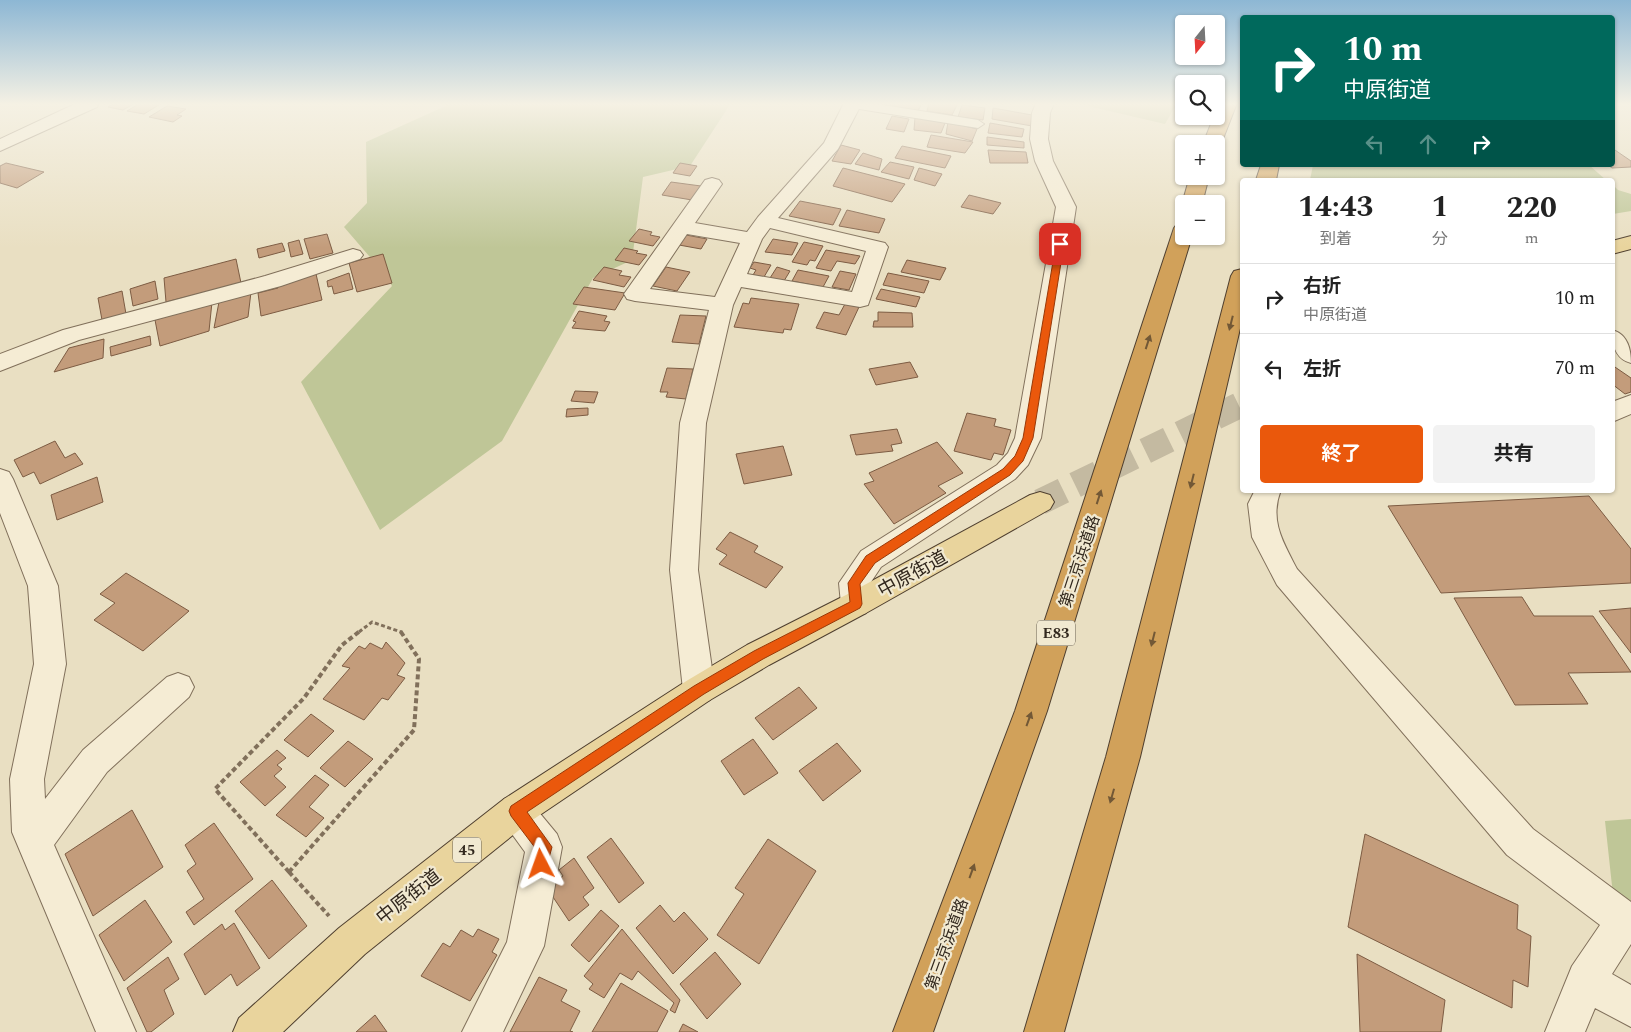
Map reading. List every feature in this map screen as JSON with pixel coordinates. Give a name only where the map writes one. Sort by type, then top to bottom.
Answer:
[{"type":"highway","name":"第三京浜道路","points":[[913,1032],[1031,711],[1179,245]]},
{"type":"highway","points":[[1044,1032],[1123,757],[1240,284]]},
{"type":"main road","points":[[1615,247],[1631,242]]},
{"type":"main road","name":"中原街道","points":[[253,1032],[352,941],[516,811],[699,690],[758,655],[856,604],[1040,502]]},
{"type":"street","points":[[699,690],[684,570],[693,423],[722,305],[736,279],[752,239],[765,221],[827,151]]},
{"type":"street","points":[[856,604],[854,583],[870,559],[1006,472],[1019,458],[1028,438],[1066,207],[1044,161],[1042,151]]},
{"type":"street","points":[[712,184],[635,294],[722,305]]},
{"type":"street","points":[[736,279],[860,300],[878,247],[765,221]]},
{"type":"street","points":[[681,227],[752,239]]},
{"type":"street","points":[[0,363],[72,336],[272,281],[353,255]]},
{"type":"street","points":[[1615,412],[1631,404]]},
{"type":"street","points":[[0,479],[44,586],[50,664],[27,779],[30,832],[116,1032]]},
{"type":"street","points":[[1267,493],[1262,504],[1266,537],[1286,577],[1520,842],[1628,923],[1586,980],[1565,1032]]},
{"type":"street","points":[[34,843],[95,761],[178,687]]},
{"type":"street","points":[[482,1032],[525,946],[544,847],[516,811]]},
{"type":"street","points":[[1586,980],[1631,1007]]},
{"type":"lane","points":[[1615,339],[1631,358]]},
{"type":"path","points":[[289,872],[414,730],[419,659],[401,632],[372,622],[342,645],[304,698],[215,790],[289,872],[352,941]]},
{"type":"green space","points":[[366,151],[700,151],[690,166],[643,177],[632,260],[593,278],[502,441],[380,530],[301,382],[392,286],[382,271],[344,227],[367,203]]},
{"type":"green space","points":[[1313,167],[1591,167],[1604,178],[1310,178]]},
{"type":"green space","points":[[1615,187],[1618,190],[1631,194],[1631,211],[1615,214]]},
{"type":"green space","points":[[1631,819],[1631,905],[1613,895],[1605,821]]},
{"type":"building","points":[[838,151],[859,151],[851,164],[832,161]]},
{"type":"building","points":[[899,151],[927,151],[951,156],[945,168],[895,158]]},
{"type":"building","points":[[988,151],[1026,152],[1028,163],[990,163]]},
{"type":"building","points":[[1615,151],[1631,161],[1631,167],[1612,168],[1611,167],[1615,167]]},
{"type":"building","points":[[863,153],[882,159],[879,170],[855,164]]},
{"type":"building","points":[[890,162],[914,167],[909,179],[881,172]]},
{"type":"building","points":[[6,163],[44,172],[17,188],[0,183],[0,166]]},
{"type":"building","points":[[680,163],[697,166],[690,176],[673,173]]},
{"type":"building","points":[[843,168],[905,184],[892,202],[833,186]]},
{"type":"building","points":[[919,168],[942,174],[935,186],[914,180]]},
{"type":"building","points":[[671,182],[701,186],[692,200],[662,195]]},
{"type":"building","points":[[969,195],[1001,203],[993,214],[961,207]]},
{"type":"building","points":[[800,201],[841,209],[833,225],[789,216]]},
{"type":"building","points":[[847,210],[885,219],[879,233],[839,226]]},
{"type":"building","points":[[639,229],[652,232],[650,235],[660,237],[653,246],[629,241]]},
{"type":"building","points":[[327,234],[333,253],[310,259],[304,239]]},
{"type":"building","points":[[686,235],[707,239],[701,249],[679,245]]},
{"type":"building","points":[[773,239],[798,243],[792,255],[765,252]]},
{"type":"building","points":[[299,240],[303,254],[291,257],[288,243]]},
{"type":"building","points":[[804,242],[823,246],[815,261],[810,260],[807,265],[792,262]]},
{"type":"building","points":[[282,243],[285,251],[259,258],[257,249]]},
{"type":"building","points":[[624,248],[647,255],[639,265],[615,260]]},
{"type":"building","points":[[826,250],[860,256],[855,264],[837,261],[831,271],[816,268]]},
{"type":"building","points":[[383,254],[392,283],[357,292],[349,263]]},
{"type":"building","points":[[236,259],[241,283],[166,302],[164,278]]},
{"type":"building","points":[[907,260],[946,268],[940,280],[901,272]]},
{"type":"building","points":[[754,262],[771,265],[764,277],[753,275],[756,270],[750,268]]},
{"type":"building","points":[[604,267],[622,271],[619,275],[631,277],[624,287],[593,280]]},
{"type":"building","points":[[666,267],[690,272],[677,291],[653,286]]},
{"type":"building","points":[[777,267],[790,271],[784,281],[770,278]]},
{"type":"building","points":[[798,270],[829,276],[823,287],[792,281]]},
{"type":"building","points":[[840,271],[856,274],[849,290],[832,287]]},
{"type":"building","points":[[349,273],[353,289],[334,294],[332,286],[328,287],[327,281]]},
{"type":"building","points":[[888,273],[929,281],[924,293],[883,285]]},
{"type":"building","points":[[316,274],[322,300],[261,316],[258,293],[278,288],[277,283]]},
{"type":"building","points":[[155,281],[158,299],[133,306],[130,289]]},
{"type":"building","points":[[584,287],[625,293],[615,310],[573,304]]},
{"type":"building","points":[[881,289],[920,297],[916,307],[876,299]]},
{"type":"building","points":[[122,291],[126,314],[102,320],[98,298]]},
{"type":"building","points":[[251,292],[248,317],[214,328],[219,302]]},
{"type":"building","points":[[751,298],[799,304],[791,330],[784,329],[783,333],[734,327],[743,303],[749,304]]},
{"type":"building","points":[[212,302],[209,331],[160,346],[155,320]]},
{"type":"building","points":[[845,304],[859,307],[846,335],[816,328],[824,312],[839,315]]},
{"type":"building","points":[[579,311],[607,316],[604,321],[610,322],[605,331],[572,328],[576,322],[573,321]]},
{"type":"building","points":[[878,312],[912,313],[913,327],[873,327],[874,321],[878,321]]},
{"type":"building","points":[[680,315],[706,316],[699,344],[672,342]]},
{"type":"building","points":[[150,336],[151,345],[111,356],[110,347]]},
{"type":"building","points":[[104,339],[103,358],[54,372],[69,348]]},
{"type":"building","points":[[910,362],[918,377],[876,385],[869,369]]},
{"type":"building","points":[[1615,367],[1631,378],[1631,392],[1625,394],[1615,386]]},
{"type":"building","points":[[667,368],[693,369],[686,399],[666,397],[668,392],[660,392]]},
{"type":"building","points":[[575,391],[598,392],[594,403],[571,401]]},
{"type":"building","points":[[588,408],[588,415],[566,417],[567,409]]},
{"type":"building","points":[[967,413],[996,419],[994,426],[1011,430],[1003,455],[994,453],[991,460],[954,451]]},
{"type":"building","points":[[897,429],[902,443],[891,445],[893,451],[856,455],[850,435]]},
{"type":"building","points":[[55,441],[65,458],[75,453],[83,464],[40,484],[34,472],[23,477],[14,460]]},
{"type":"building","points":[[937,442],[963,473],[938,486],[946,493],[894,524],[864,484],[874,481],[869,473]]},
{"type":"building","points":[[783,446],[792,475],[744,484],[736,454]]},
{"type":"building","points":[[97,477],[103,502],[57,520],[51,495]]},
{"type":"building","points":[[1589,496],[1631,549],[1631,583],[1441,593],[1388,506]]},
{"type":"building","points":[[730,532],[758,546],[754,552],[783,567],[766,588],[719,564],[727,555],[716,549]]},
{"type":"building","points":[[126,573],[189,611],[143,651],[94,620],[115,603],[100,594]]},
{"type":"building","points":[[1522,597],[1534,616],[1593,616],[1631,672],[1568,673],[1588,704],[1515,705],[1454,598]]},
{"type":"building","points":[[1631,608],[1631,653],[1599,611]]},
{"type":"building","points":[[386,642],[405,663],[397,675],[405,678],[388,700],[382,698],[364,720],[323,699],[350,668],[342,666],[359,646],[365,649],[370,643],[382,649]]},
{"type":"building","points":[[799,687],[817,708],[773,740],[755,718]]},
{"type":"building","points":[[311,714],[334,731],[308,757],[284,740]]},
{"type":"building","points":[[753,739],[778,773],[744,795],[721,761]]},
{"type":"building","points":[[348,741],[373,759],[345,787],[320,768]]},
{"type":"building","points":[[837,743],[861,771],[823,801],[799,771]]},
{"type":"building","points":[[277,750],[286,758],[277,765],[282,769],[274,776],[286,787],[265,806],[240,782]]},
{"type":"building","points":[[315,775],[329,785],[309,807],[324,818],[306,837],[276,815]]},
{"type":"building","points":[[132,810],[163,867],[93,916],[65,854]]},
{"type":"building","points":[[214,823],[253,879],[194,925],[186,912],[204,899],[187,871],[196,864],[185,845]]},
{"type":"building","points":[[1365,834],[1518,905],[1517,929],[1531,936],[1528,987],[1513,980],[1512,1008],[1348,927]]},
{"type":"building","points":[[611,838],[644,883],[619,903],[587,857]]},
{"type":"building","points":[[768,839],[816,871],[759,964],[717,935],[744,894],[735,888]]},
{"type":"building","points":[[574,858],[594,888],[583,897],[589,905],[569,921],[547,888],[563,876],[559,870]]},
{"type":"building","points":[[272,880],[307,926],[269,959],[235,911]]},
{"type":"building","points":[[145,900],[172,942],[124,981],[99,935]]},
{"type":"building","points":[[660,905],[674,922],[684,912],[708,939],[673,974],[636,928]]},
{"type":"building","points":[[601,910],[619,926],[589,962],[571,945]]},
{"type":"building","points":[[234,923],[260,968],[237,986],[231,974],[205,995],[184,954],[222,924],[225,930]]},
{"type":"building","points":[[478,929],[499,939],[492,952],[497,955],[470,1001],[421,976],[443,943],[450,947],[461,930],[473,937]]},
{"type":"building","points":[[622,929],[680,1000],[675,1013],[670,1010],[674,1003],[638,971],[632,980],[620,973],[604,998],[589,989],[593,984],[584,976]]},
{"type":"building","points":[[715,952],[741,984],[707,1019],[680,984]]},
{"type":"building","points":[[1357,954],[1445,1000],[1441,1032],[1360,1032]]},
{"type":"building","points":[[168,957],[179,979],[164,990],[174,1014],[151,1032],[147,1032],[127,988]]},
{"type":"building","points":[[539,977],[567,990],[561,1001],[580,1011],[570,1031],[573,1032],[510,1032]]},
{"type":"building","points":[[621,983],[668,1011],[657,1032],[592,1032]]},
{"type":"building","points":[[375,1015],[387,1032],[356,1032]]},
{"type":"building","points":[[683,1024],[698,1032],[679,1032]]},
{"type":"tunnel","points":[[1040,502],[1240,405]]},
{"type":"route","points":[[541,864],[544,847],[516,811],[699,690],[758,655],[856,604],[854,583],[870,559],[1006,472],[1019,458],[1028,438],[1060,244]]}]
